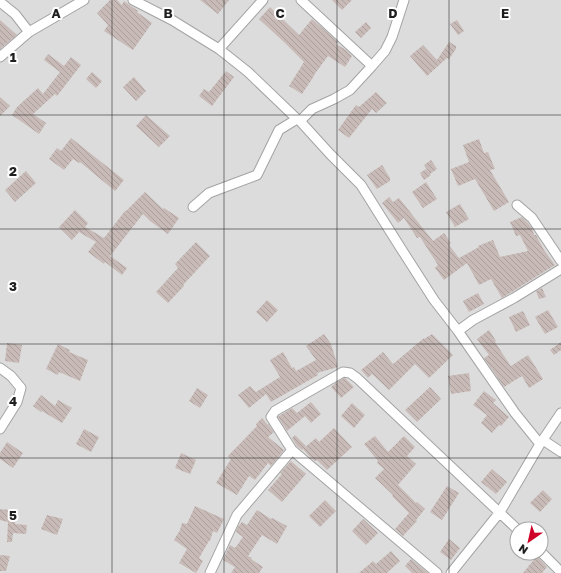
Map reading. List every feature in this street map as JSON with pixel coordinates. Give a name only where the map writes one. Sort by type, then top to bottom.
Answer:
[{"type":"street","points":[[0,57],[29,32],[84,0]]},
{"type":"street","points":[[132,0],[172,20],[219,49],[248,72],[298,120],[361,185],[430,293],[511,407],[542,442],[561,452]]},
{"type":"street","points":[[219,49],[262,0]]},
{"type":"street","points":[[301,0],[372,66]]},
{"type":"street","points":[[194,207],[209,193],[257,175],[278,130],[298,120],[312,109],[350,90],[385,51],[392,37],[404,0]]},
{"type":"street","points":[[0,2],[15,14],[29,32]]},
{"type":"street","points":[[517,205],[532,218],[561,261]]},
{"type":"street","points":[[458,331],[473,320],[514,298],[561,269]]},
{"type":"street","points":[[0,368],[11,376],[20,388],[17,402],[0,429]]},
{"type":"street","points":[[437,573],[292,450],[271,417],[272,414],[343,372],[350,373],[509,521]]},
{"type":"street","points":[[451,573],[500,512],[561,413]]},
{"type":"street","points":[[210,573],[237,515],[292,450]]},
{"type":"street","points":[[549,560],[561,572]]},
{"type":"shaded area","points":[[0,0],[561,0],[561,573],[0,573]]},
{"type":"building","points":[[110,0],[117,0],[122,5],[124,1],[152,23],[133,50],[104,31],[108,25],[97,13]]},
{"type":"building","points":[[200,0],[229,0],[218,14]]},
{"type":"building","points":[[332,0],[352,0],[342,10]]},
{"type":"building","points":[[270,7],[299,35],[312,19],[338,42],[336,44],[352,56],[345,67],[328,56],[302,94],[289,86],[304,62],[259,19]]},
{"type":"building","points":[[0,20],[17,35],[0,49]]},
{"type":"building","points":[[457,20],[464,31],[458,35],[450,24]]},
{"type":"building","points":[[366,22],[371,28],[361,38],[355,32]]},
{"type":"building","points":[[449,42],[456,46],[456,49],[449,59],[447,58],[427,76],[410,56],[423,45],[437,60]]},
{"type":"building","points":[[48,54],[64,66],[71,57],[81,65],[57,96],[55,94],[33,114],[46,123],[39,134],[12,115],[17,107],[38,88],[43,94],[60,72],[44,60]]},
{"type":"building","points":[[226,71],[234,77],[212,106],[199,96],[204,89],[209,92]]},
{"type":"building","points":[[92,72],[102,81],[96,88],[86,79]]},
{"type":"building","points":[[134,77],[146,91],[136,101],[123,87]]},
{"type":"building","points":[[376,92],[387,103],[376,113],[372,109],[349,138],[338,130],[356,105],[359,107]]},
{"type":"building","points":[[0,97],[10,106],[0,116]]},
{"type":"building","points":[[146,115],[170,136],[159,147],[136,126]]},
{"type":"building","points":[[71,138],[124,180],[115,191],[80,162],[79,163],[73,159],[64,170],[49,159],[57,148],[61,151]]},
{"type":"building","points":[[479,139],[484,153],[488,152],[495,169],[490,170],[509,202],[494,211],[475,179],[458,186],[451,169],[469,162],[463,145]]},
{"type":"building","points":[[431,160],[437,169],[430,174],[424,165]]},
{"type":"building","points":[[382,165],[390,178],[390,181],[377,189],[367,175]]},
{"type":"building","points":[[426,169],[431,175],[424,180],[420,173]]},
{"type":"building","points":[[26,171],[36,183],[15,202],[5,190]]},
{"type":"building","points":[[426,182],[437,199],[423,208],[412,192]]},
{"type":"building","points":[[145,192],[163,209],[164,208],[179,218],[168,234],[143,214],[110,256],[127,268],[122,275],[105,262],[104,264],[88,252],[96,242],[79,232],[72,240],[59,227],[75,210],[88,223],[85,227],[104,238],[125,211]]},
{"type":"building","points":[[389,197],[393,202],[399,198],[433,241],[444,233],[451,243],[449,245],[459,258],[479,247],[478,246],[493,240],[500,257],[528,251],[520,235],[516,236],[510,222],[522,217],[532,228],[534,235],[536,235],[544,250],[555,265],[502,298],[491,279],[479,285],[467,263],[444,280],[435,268],[438,265],[420,237],[417,238],[404,218],[398,223],[382,203]]},
{"type":"building","points":[[460,204],[469,219],[455,227],[446,212]]},
{"type":"building","points":[[196,242],[210,256],[168,303],[156,292],[178,268],[175,264]]},
{"type":"building","points":[[542,288],[546,297],[539,299],[536,291]]},
{"type":"building","points":[[478,293],[484,304],[469,312],[463,301]]},
{"type":"building","points":[[267,300],[278,310],[267,322],[256,312]]},
{"type":"building","points":[[548,310],[558,327],[545,334],[535,317]]},
{"type":"building","points":[[523,311],[530,325],[516,332],[509,317]]},
{"type":"building","points":[[489,330],[511,366],[528,355],[543,379],[529,388],[522,376],[504,387],[484,358],[489,355],[477,339]]},
{"type":"building","points":[[324,334],[331,344],[338,367],[317,373],[318,375],[271,402],[266,394],[249,408],[238,395],[250,386],[256,392],[280,377],[270,360],[283,352],[292,368],[294,367],[296,371],[316,360],[306,346]]},
{"type":"building","points":[[432,334],[453,355],[429,378],[415,364],[389,390],[372,374],[368,378],[361,370],[383,352],[393,364],[424,338]]},
{"type":"building","points":[[561,342],[561,350],[554,355],[550,350]]},
{"type":"building","points":[[7,343],[22,345],[19,363],[5,361]]},
{"type":"building","points":[[58,344],[70,350],[69,352],[88,360],[80,381],[59,372],[58,375],[46,369]]},
{"type":"building","points":[[469,373],[471,391],[451,394],[448,376]]},
{"type":"building","points":[[344,378],[354,387],[341,398],[331,387]]},
{"type":"building","points":[[430,387],[441,399],[417,422],[405,410]]},
{"type":"building","points":[[197,388],[208,395],[200,408],[189,401]]},
{"type":"building","points":[[484,391],[496,400],[493,403],[509,417],[492,433],[481,423],[487,415],[473,405]]},
{"type":"building","points":[[41,395],[55,406],[58,400],[72,408],[62,423],[33,406]]},
{"type":"building","points":[[311,402],[321,414],[311,423],[305,416],[287,431],[278,417],[292,408],[297,413]]},
{"type":"building","points":[[352,403],[365,415],[354,428],[341,416]]},
{"type":"building","points":[[262,418],[274,432],[268,437],[284,450],[271,466],[268,463],[255,480],[249,476],[237,495],[216,483],[231,459],[228,456],[257,426],[256,424]]},
{"type":"building","points":[[334,428],[352,447],[327,470],[317,460],[315,461],[311,458],[303,449],[316,438],[319,442]]},
{"type":"building","points":[[84,429],[99,437],[91,452],[76,444]]},
{"type":"building","points":[[295,435],[306,446],[302,450],[297,446],[292,438]]},
{"type":"building","points":[[375,436],[388,452],[404,436],[415,447],[407,456],[416,464],[398,485],[416,503],[417,502],[425,509],[416,520],[417,521],[403,536],[395,529],[409,513],[375,478],[384,469],[377,463],[378,461],[364,444]]},
{"type":"building","points":[[7,442],[23,453],[13,468],[0,459],[0,453]]},
{"type":"building","points":[[181,453],[196,460],[190,474],[175,468]]},
{"type":"building","points":[[291,461],[306,474],[282,502],[268,490]]},
{"type":"building","points":[[492,469],[507,482],[496,494],[481,482]]},
{"type":"building","points":[[447,486],[459,493],[442,520],[430,512]]},
{"type":"building","points":[[543,490],[552,499],[540,512],[530,503]]},
{"type":"building","points":[[325,500],[336,511],[320,527],[309,516]]},
{"type":"building","points":[[195,506],[224,519],[217,533],[213,531],[210,541],[199,558],[203,561],[196,573],[179,563],[187,549],[174,540],[182,523],[187,524]]},
{"type":"building","points":[[0,509],[18,511],[15,524],[27,525],[26,534],[13,533],[12,542],[7,542],[8,522],[0,520]]},
{"type":"building","points":[[257,510],[271,519],[272,518],[287,526],[277,544],[262,535],[248,556],[263,567],[259,573],[231,573],[235,567],[223,560],[230,545],[235,548],[243,537],[236,532],[237,528],[242,522],[247,525]]},
{"type":"building","points":[[47,515],[63,519],[57,535],[41,529]]},
{"type":"building","points":[[363,519],[378,533],[366,545],[352,531]]},
{"type":"building","points":[[449,539],[460,548],[451,560],[440,552]]},
{"type":"building","points":[[391,551],[400,561],[387,573],[359,573],[373,561],[376,564]]},
{"type":"building","points":[[0,555],[10,556],[6,571],[0,571]]},
{"type":"building","points":[[411,559],[428,573],[412,573],[405,566]]},
{"type":"building","points":[[533,561],[542,561],[547,567],[542,573],[523,573]]}]
